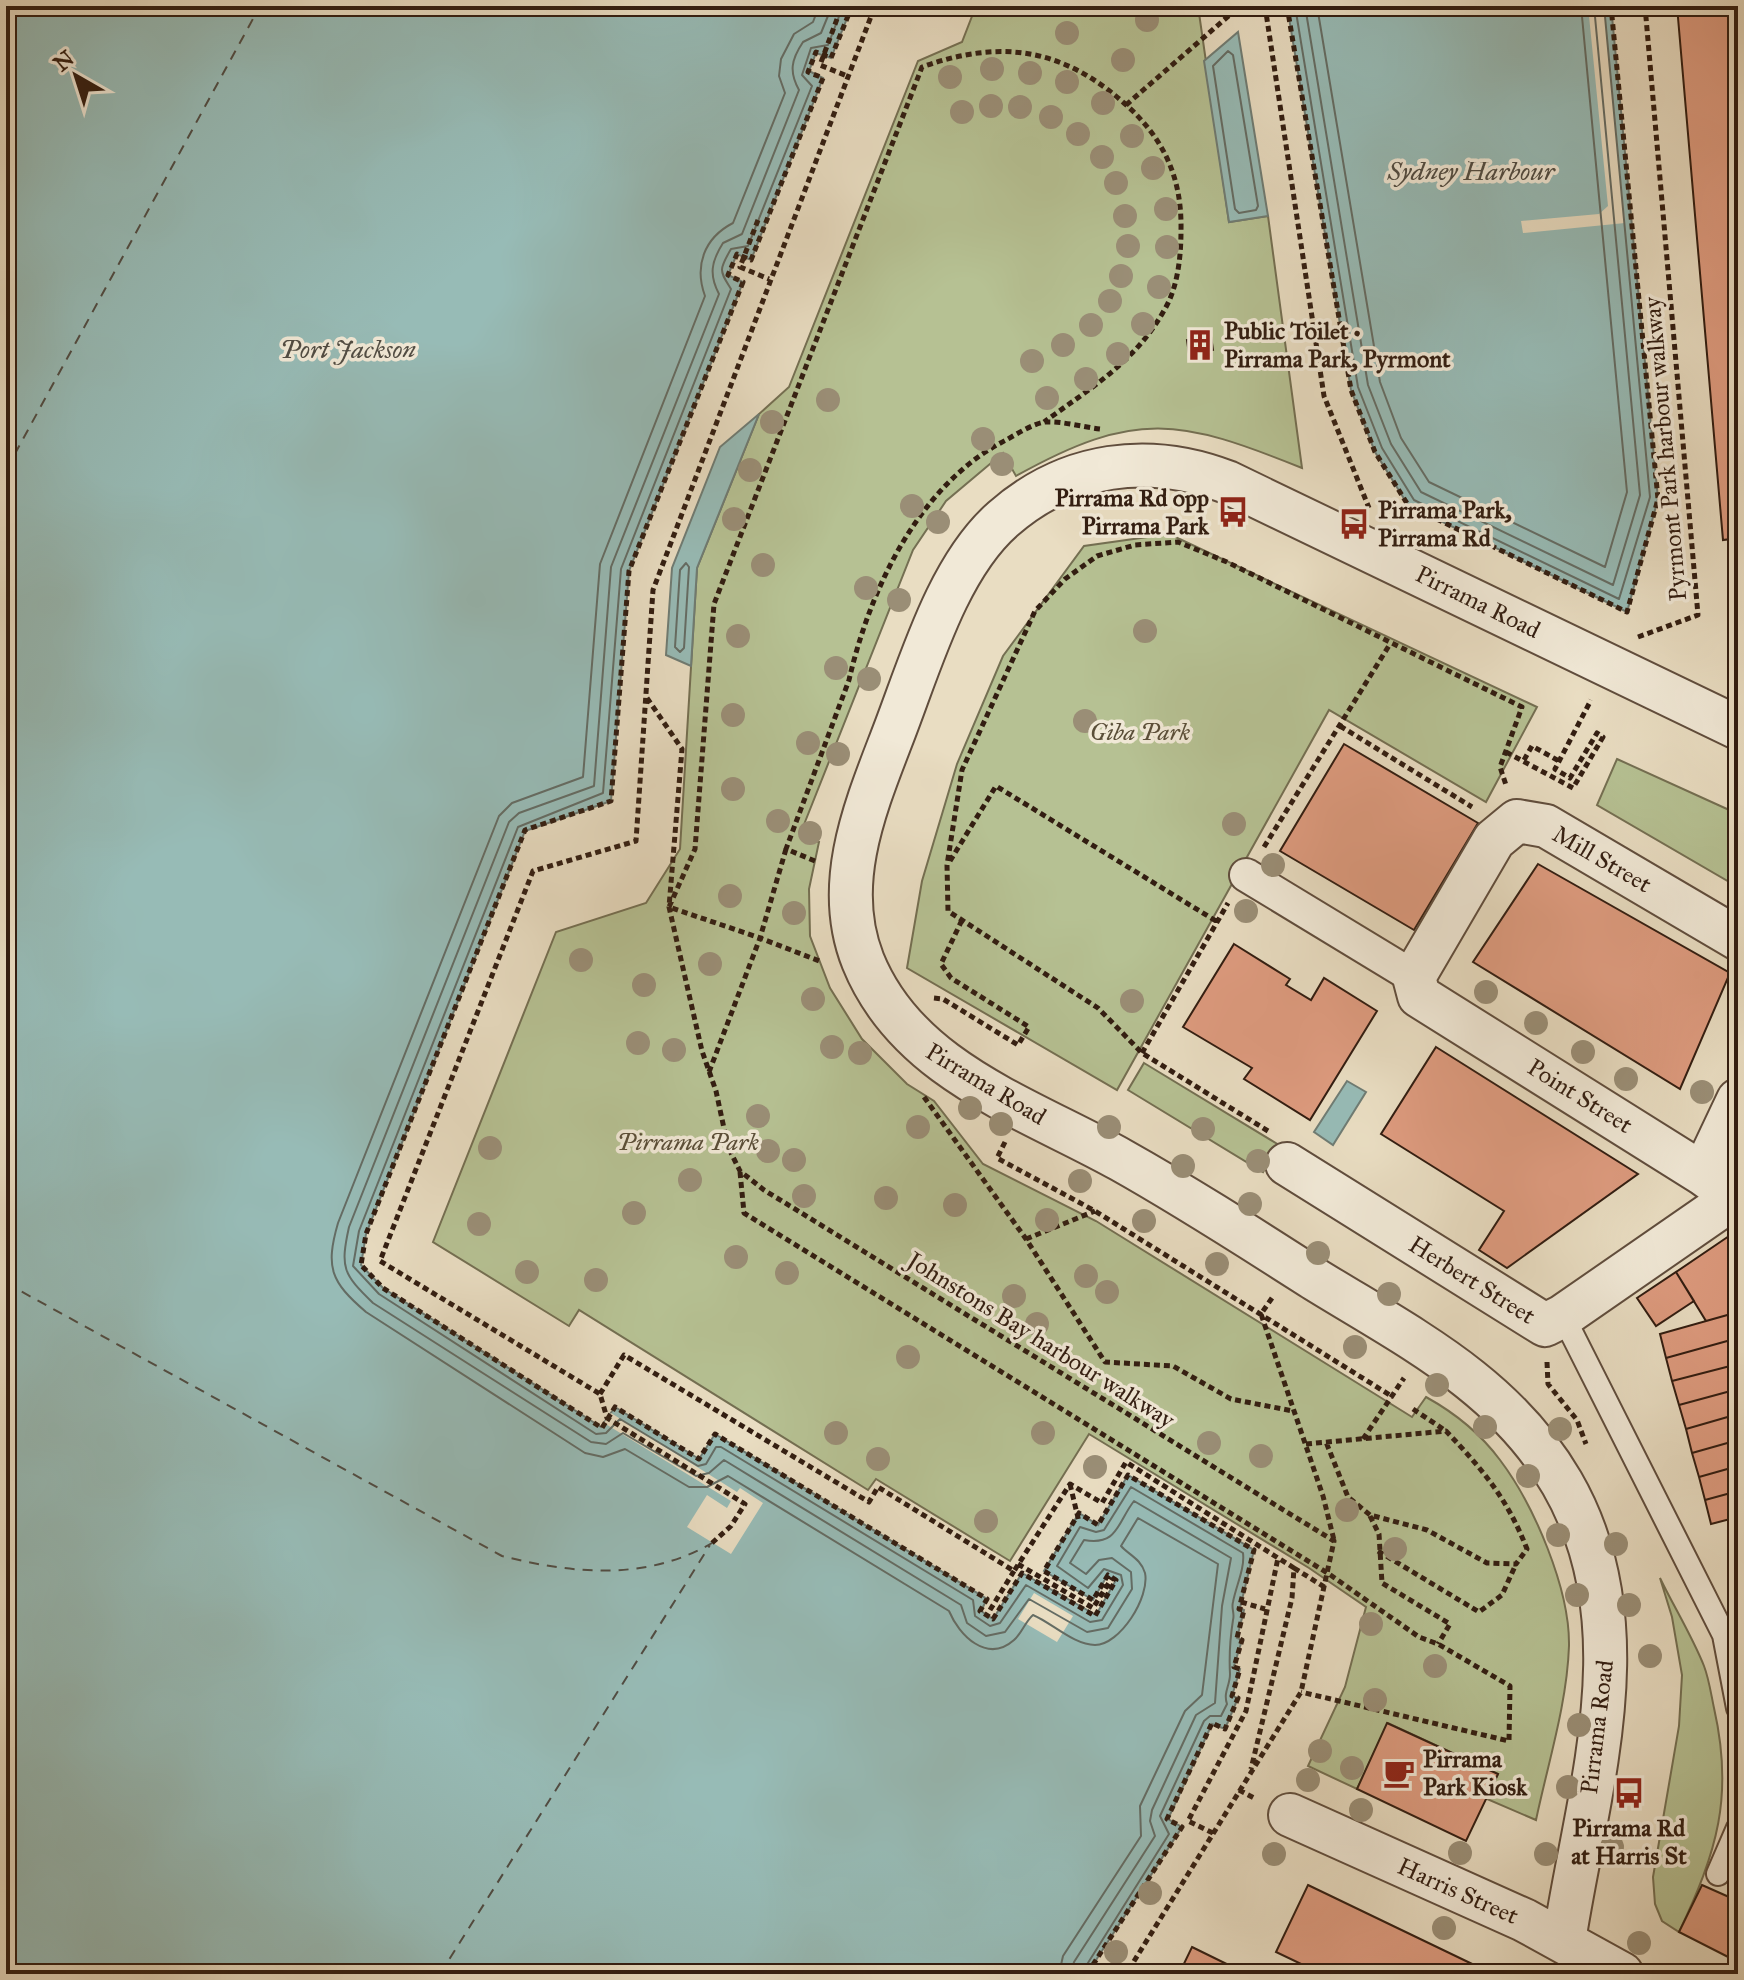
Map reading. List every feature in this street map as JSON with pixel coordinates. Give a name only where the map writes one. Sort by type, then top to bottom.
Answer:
[{"type":"street","name":"Pirrama Road","points":[[1564,1941],[1606,1689],[1606,1627],[1597,1570],[1565,1489],[1524,1429],[1478,1383],[1125,1163],[943,1064],[896,1020],[862,958],[851,911],[858,833],[951,592],[986,536],[1028,500],[1074,477],[1129,464],[1178,466],[1227,482],[1738,728]]},
{"type":"street","name":"Mill Street","points":[[1512,825],[1546,826],[1738,939]]},
{"type":"street","points":[[1417,986],[1494,840],[1512,825]]},
{"type":"street","name":"Point Street","points":[[1246,875],[1725,1190]]},
{"type":"street","points":[[1725,1190],[1738,1100]]},
{"type":"street","name":"Herbert Street","points":[[1287,1164],[1545,1325],[1563,1316],[1725,1190]]},
{"type":"street","name":"Harris Street","points":[[1290,1815],[1564,1941],[1622,1974]]},
{"type":"lane","points":[[1563,1316],[1731,1633],[1738,1708]]},
{"type":"lane","points":[[1718,1874],[1738,1828]]},
{"type":"path","points":[[852,6],[831,58],[816,52],[808,72],[823,78],[751,260],[737,254],[728,275],[743,282],[629,571],[611,801],[525,830],[366,1234],[361,1265],[383,1288],[602,1428],[615,1407],[699,1459],[715,1434],[987,1599],[980,1611],[993,1619],[1022,1573],[1095,1616],[1116,1580],[1108,1575],[1093,1600],[1044,1571],[1079,1513],[1098,1525],[1128,1475],[1254,1550],[1239,1609],[1244,1610],[1237,1638],[1242,1640],[1234,1667],[1240,1669],[1232,1696],[1238,1698],[1225,1729],[1212,1723],[1167,1819],[1182,1827],[1087,1974]]},
{"type":"path","points":[[712,1543],[731,1526],[745,1504],[607,1418],[600,1394],[380,1261],[533,871],[636,841],[653,590],[875,6]]},
{"type":"path","points":[[1126,105],[1240,6]]},
{"type":"path","points":[[1265,6],[1324,396],[1369,506],[1383,514]]},
{"type":"path","points":[[1287,6],[1351,390],[1375,452],[1408,505],[1627,612],[1658,499],[1611,6]]},
{"type":"path","name":"Pyrmont Park harbour walkway","points":[[1631,640],[1698,615],[1645,6]]},
{"type":"path","points":[[837,19],[820,65],[847,77]]},
{"type":"path","points":[[669,907],[695,849],[714,604],[922,67],[954,55],[1029,53],[1062,62],[1099,80],[1150,129],[1175,172],[1181,206],[1177,273],[1168,304],[1133,356],[1110,377],[1044,422]]},
{"type":"path","points":[[758,220],[740,267],[769,279]]},
{"type":"path","points":[[1287,1164],[1280,1139],[1142,1053],[1098,1008],[948,911],[947,865],[962,770],[1035,611],[1065,579],[1097,556],[1135,545],[1178,542],[1227,562],[1522,707],[1500,767],[1512,825]]},
{"type":"path","points":[[1142,1053],[1216,921],[1390,644]]},
{"type":"path","points":[[646,697],[682,749],[669,907],[728,1147],[740,1171],[744,1213],[1329,1574],[1419,1637],[1438,1644],[1510,1686],[1509,1741],[1301,1692]]},
{"type":"path","points":[[1506,752],[1573,788],[1603,737],[1597,733],[1570,778],[1555,769],[1590,703]]},
{"type":"path","points":[[1340,726],[1512,825]]},
{"type":"path","points":[[1524,760],[1532,746],[1559,761]]},
{"type":"path","points":[[947,865],[996,786],[1216,921]]},
{"type":"path","points":[[709,1072],[760,938],[786,849]]},
{"type":"path","points":[[669,907],[829,965]]},
{"type":"path","points":[[934,998],[943,999],[1018,1045],[1029,1027],[951,978],[941,964],[962,920]]},
{"type":"path","points":[[936,1094],[922,1089],[1026,1239],[1105,1362],[1173,1366],[1231,1399],[1293,1411]]},
{"type":"path","points":[[1009,1136],[997,1158],[1095,1211],[1393,1397]]},
{"type":"path","name":"Johnstons Bay harbour walkway","points":[[740,1171],[764,1190],[1334,1541]]},
{"type":"path","points":[[1026,1239],[1095,1211]]},
{"type":"path","points":[[1261,1314],[1293,1265]]},
{"type":"path","points":[[1126,1974],[1301,1692],[1329,1574],[1334,1541],[1306,1444],[1261,1314]]},
{"type":"path","points":[[1362,1440],[1424,1347]]},
{"type":"path","points":[[600,1394],[624,1355],[869,1502],[878,1487],[1014,1571]]},
{"type":"path","points":[[1548,1384],[1577,1420],[1587,1447]]},
{"type":"path","points":[[1378,1551],[1479,1612],[1502,1595],[1516,1564],[1527,1549],[1513,1513],[1491,1478],[1446,1431],[1413,1409]]},
{"type":"path","points":[[1306,1444],[1446,1431]]},
{"type":"path","points":[[1326,1442],[1348,1497],[1370,1515],[1427,1530],[1487,1563],[1516,1564]]},
{"type":"path","points":[[1070,1484],[1102,1503],[1126,1462],[1326,1588]]},
{"type":"path","points":[[990,1610],[1070,1484]]},
{"type":"path","points":[[1070,1484],[1079,1522]]},
{"type":"path","points":[[1370,1515],[1379,1534],[1382,1583],[1450,1624],[1438,1644]]},
{"type":"path","points":[[1213,1833],[1188,1821],[1246,1711],[1278,1558]]},
{"type":"path","points":[[1018,1564],[1093,1608],[1112,1578]]},
{"type":"path","points":[[1250,1773],[1292,1598],[1294,1568]]},
{"type":"path","points":[[1240,1601],[1265,1609]]},
{"type":"green space","name":"Pirrama Park","points":[[976,6],[1198,6],[1229,222],[1268,216],[1302,468],[1223,439],[1158,428],[1127,431],[1094,440],[1016,476],[1003,453],[946,501],[913,550],[800,836],[819,842],[809,889],[810,936],[830,988],[862,1039],[907,1084],[934,1101],[983,1164],[1096,1221],[1412,1417],[1426,1397],[1466,1424],[1492,1450],[1525,1500],[1548,1548],[1568,1623],[1565,1690],[1536,1820],[1487,1799],[1498,1774],[1388,1723],[1357,1789],[1308,1766],[1345,1687],[1366,1607],[1309,1568],[1089,1434],[1010,1561],[876,1479],[868,1490],[579,1310],[569,1326],[433,1242],[556,932],[646,903],[680,849],[697,568],[759,414],[789,387],[918,61],[962,42]]},
{"type":"green space","name":"Giba Park","points":[[1169,534],[1537,707],[1486,802],[1329,710],[1117,1090],[907,968],[922,881],[957,764],[1003,656],[1084,546]]},
{"type":"green space","points":[[1617,759],[1738,814],[1738,887],[1597,805]]},
{"type":"green space","points":[[1144,1063],[1279,1145],[1263,1172],[1128,1090]]},
{"type":"green space","points":[[1660,1578],[1706,1671],[1720,1740],[1722,1769],[1722,1796],[1712,1849],[1679,1932],[1662,1921],[1655,1904],[1653,1877],[1679,1726],[1682,1675],[1672,1617]]},
{"type":"water","name":"Port Jackson","points":[[6,6],[852,6],[831,58],[816,53],[809,71],[823,78],[751,260],[737,254],[728,275],[743,282],[629,571],[611,801],[525,831],[366,1234],[361,1265],[383,1288],[601,1427],[615,1407],[699,1459],[715,1434],[987,1599],[981,1611],[993,1619],[1022,1573],[1096,1615],[1116,1580],[1107,1576],[1093,1600],[1044,1571],[1079,1513],[1098,1525],[1128,1475],[1254,1550],[1240,1608],[1244,1610],[1237,1638],[1242,1640],[1234,1666],[1240,1669],[1232,1696],[1238,1698],[1225,1729],[1212,1724],[1168,1819],[1182,1827],[1087,1974],[6,1974]]},
{"type":"water","name":"Sydney Harbour","points":[[1287,6],[1611,6],[1658,499],[1627,612],[1408,505],[1375,452],[1351,390]]},
{"type":"water","points":[[1238,32],[1268,216],[1229,222],[1204,61]]},
{"type":"water","points":[[759,414],[697,568],[691,666],[666,655],[672,568],[720,447]]},
{"type":"water","points":[[1347,1081],[1366,1092],[1333,1145],[1314,1132]]},
{"type":"pier","points":[[1588,6],[1604,6],[1625,223],[1523,233],[1521,221],[1599,214],[1608,206]]},
{"type":"pier","points":[[611,1413],[737,1492],[740,1488],[763,1503],[731,1554],[687,1527],[707,1495],[727,1508],[731,1501],[604,1423]]},
{"type":"pier","points":[[1034,1593],[1073,1616],[1057,1642],[1018,1619]]},
{"type":"building","points":[[1677,6],[1738,6],[1738,538],[1723,540]]},
{"type":"building","name":"Public Toilet • Pirrama Park, Pyrmont","points":[[1211,336],[1213,350],[1189,354],[1187,340]]},
{"type":"building","points":[[1344,744],[1478,823],[1414,930],[1280,851]]},
{"type":"building","points":[[1538,864],[1730,973],[1680,1089],[1473,962]]},
{"type":"building","points":[[1234,944],[1290,979],[1286,985],[1311,1000],[1324,978],[1377,1011],[1310,1120],[1244,1079],[1252,1068],[1183,1027]]},
{"type":"building","points":[[1436,1047],[1638,1174],[1507,1268],[1479,1250],[1504,1211],[1381,1134]]},
{"type":"building","points":[[1732,1234],[1738,1241],[1738,1312],[1706,1321],[1676,1272]]},
{"type":"building","points":[[1676,1272],[1694,1301],[1656,1326],[1637,1298]]},
{"type":"building","points":[[1738,1312],[1738,1338],[1666,1358],[1660,1334]]},
{"type":"building","points":[[1738,1338],[1738,1364],[1672,1381],[1666,1358]]},
{"type":"building","points":[[1738,1364],[1738,1389],[1679,1405],[1672,1381]]},
{"type":"building","points":[[1738,1389],[1738,1414],[1686,1429],[1679,1405]]},
{"type":"building","points":[[1738,1414],[1738,1440],[1692,1453],[1686,1429]]},
{"type":"building","points":[[1738,1440],[1738,1466],[1699,1477],[1692,1453]]},
{"type":"building","points":[[1738,1466],[1738,1491],[1705,1500],[1699,1477]]},
{"type":"building","points":[[1738,1491],[1738,1517],[1711,1524],[1705,1500]]},
{"type":"building","points":[[1387,1723],[1498,1774],[1466,1841],[1357,1789]]},
{"type":"building","points":[[1308,1885],[1493,1974],[1322,1974],[1276,1952]]},
{"type":"building","points":[[1702,1885],[1738,1901],[1738,1962],[1679,1932]]},
{"type":"building","points":[[1192,1947],[1247,1974],[1179,1974]]},
{"type":"ferry route","points":[[6,470],[260,6]]},
{"type":"ferry route","points":[[6,1283],[502,1556],[583,1570],[636,1569],[662,1564],[712,1543]]},
{"type":"ferry route","points":[[440,1974],[710,1545]]},
{"type":"place","name":"Public Toilet • Pirrama Park, Pyrmont","points":[[1200,345]]},
{"type":"place","name":"Pirrama Rd opp Pirrama Park","points":[[1233,512]]},
{"type":"place","name":"Pirrama Park, Pirrama Rd","points":[[1354,524]]},
{"type":"place","name":"Pirrama Park Kiosk","points":[[1399,1773]]},
{"type":"place","name":"Pirrama Rd at Harris St","points":[[1629,1793]]}]
